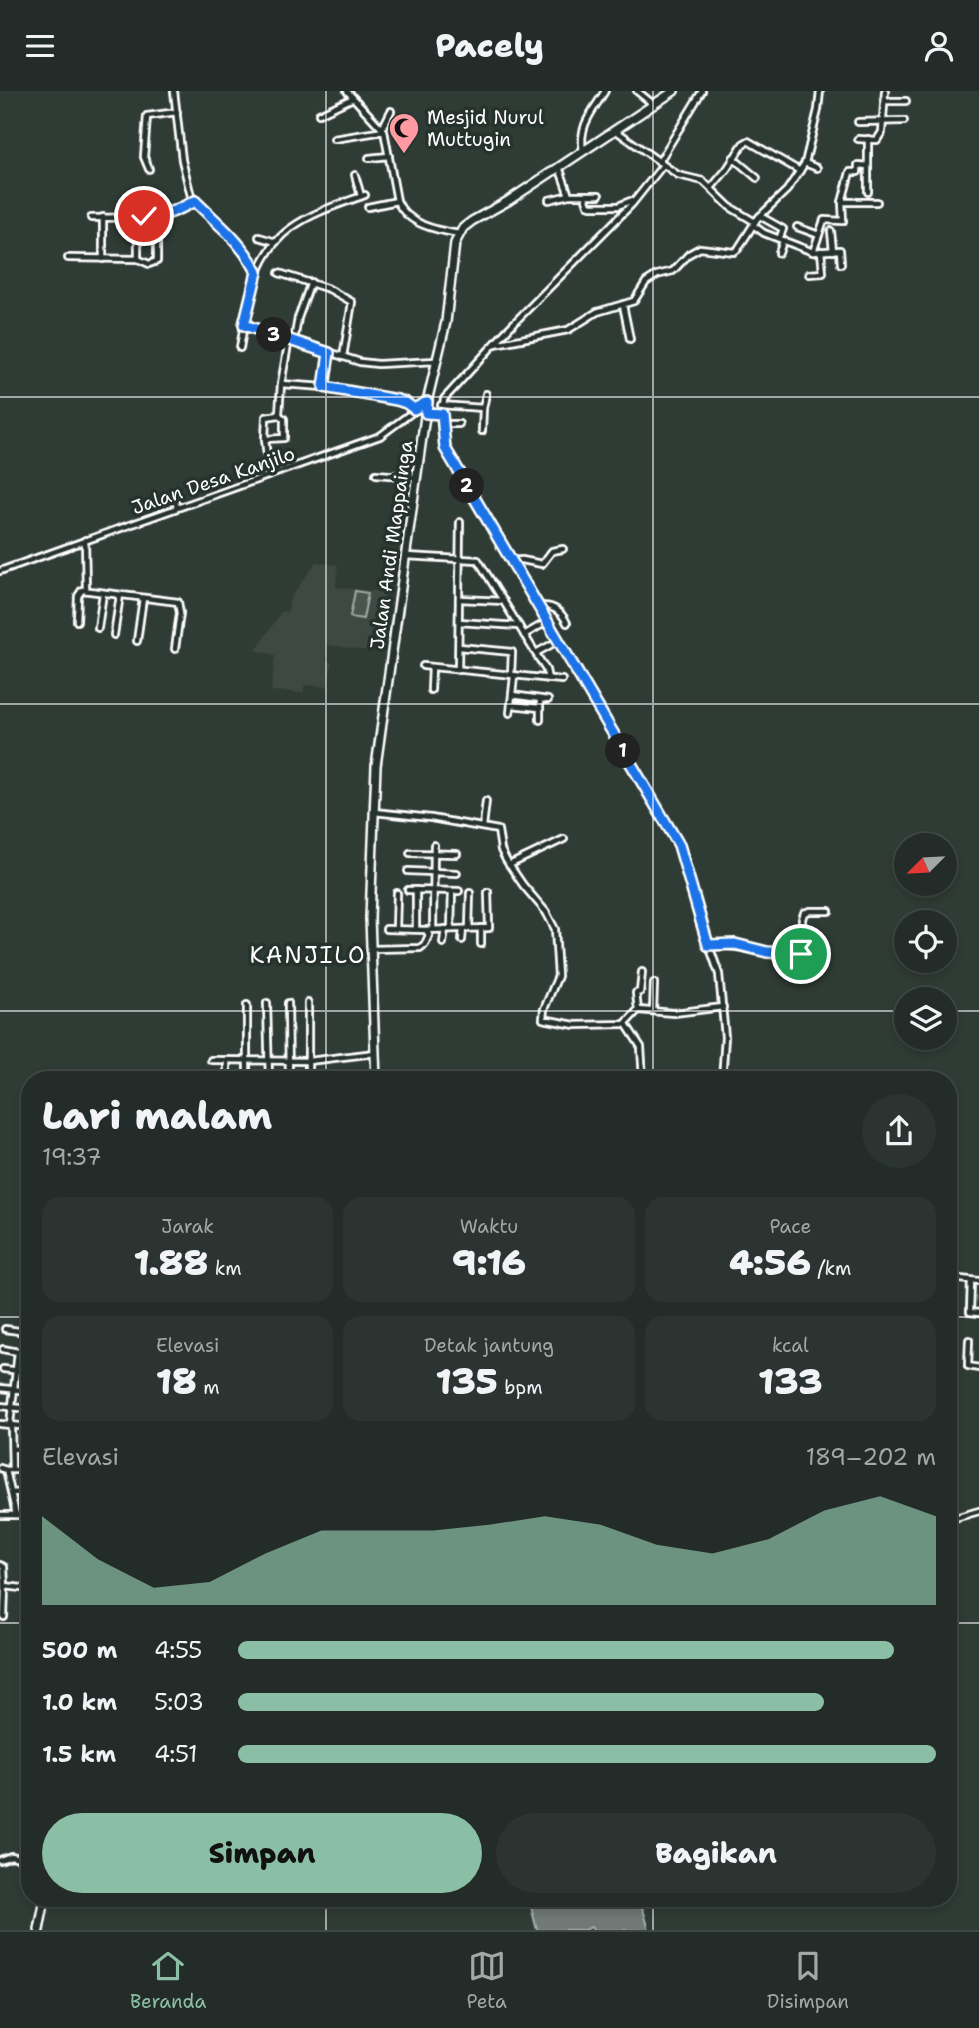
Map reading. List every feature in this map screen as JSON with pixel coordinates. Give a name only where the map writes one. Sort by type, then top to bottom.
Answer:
[{"type":"main road","points":[[459,234],[472,221],[674,91]]},
{"type":"main road","name":"Jalan Andi Mappainga","points":[[376,1071],[370,949],[376,761],[427,402],[446,322],[452,265],[459,234]]},
{"type":"main road","points":[[39,1930],[43,1907]]},
{"type":"street","points":[[174,91],[183,165],[189,190],[195,201],[227,231],[253,265],[257,275]]},
{"type":"street","points":[[347,91],[383,130],[397,201],[405,213],[424,225],[459,234]]},
{"type":"street","points":[[583,151],[581,140],[588,114],[605,91]]},
{"type":"street","points":[[637,91],[654,104]]},
{"type":"street","points":[[702,91],[661,163],[633,202],[495,344],[441,405],[445,448],[681,849],[719,974],[725,1052],[723,1071]]},
{"type":"street","points":[[495,344],[568,330],[597,312],[634,301],[649,280],[673,271],[694,251],[708,248],[736,251],[760,216],[787,190],[805,163],[820,91]]},
{"type":"street","points":[[858,139],[877,139],[882,132],[885,91]]},
{"type":"street","points":[[318,114],[353,98]]},
{"type":"street","points":[[884,101],[906,101]]},
{"type":"street","points":[[383,130],[391,111]]},
{"type":"street","points":[[149,169],[144,156],[145,116],[177,112]]},
{"type":"street","points":[[858,122],[904,121]]},
{"type":"street","points":[[334,139],[383,130]]},
{"type":"street","points":[[615,130],[687,179],[704,181],[730,207],[764,233],[813,252],[840,250],[841,264]]},
{"type":"street","points":[[868,192],[869,139]]},
{"type":"street","points":[[710,188],[748,141],[800,171]]},
{"type":"street","points":[[369,158],[389,156]]},
{"type":"street","points":[[733,158],[757,178]]},
{"type":"street","points":[[805,163],[817,168]]},
{"type":"street","points":[[813,252],[824,220],[842,221],[842,202],[850,172],[858,172],[858,165],[868,166]]},
{"type":"street","points":[[559,167],[569,195]]},
{"type":"street","points":[[240,348],[257,275],[276,242],[297,224],[328,208],[363,195],[355,175]]},
{"type":"street","points":[[549,200],[569,195],[599,195]]},
{"type":"street","points":[[586,199],[591,206],[618,206],[633,202]]},
{"type":"street","points":[[91,218],[157,217],[195,201]]},
{"type":"street","points":[[369,207],[397,201]]},
{"type":"street","points":[[842,202],[877,202]]},
{"type":"street","points":[[138,216],[138,259]]},
{"type":"street","points":[[760,216],[783,229],[779,253]]},
{"type":"street","points":[[103,217],[103,259]]},
{"type":"street","points":[[68,258],[138,259],[149,264],[157,261],[157,217]]},
{"type":"street","points":[[797,226],[819,235]]},
{"type":"street","points":[[831,231],[833,251]]},
{"type":"street","points":[[259,237],[276,242]]},
{"type":"street","points":[[809,274],[823,273],[821,251]]},
{"type":"street","points":[[279,273],[311,282],[345,296],[352,302],[343,357]]},
{"type":"street","points":[[279,415],[281,384],[291,340],[311,282]]},
{"type":"street","points":[[623,305],[630,339]]},
{"type":"street","points":[[244,325],[329,353],[378,364],[436,361]]},
{"type":"street","points":[[324,387],[329,353]]},
{"type":"street","points":[[281,384],[324,387],[397,400],[414,409]]},
{"type":"street","points":[[482,431],[486,394]]},
{"type":"street","name":"Jalan Desa Kanjilo","points":[[0,571],[380,436],[427,402]]},
{"type":"street","points":[[441,405],[483,408]]},
{"type":"street","points":[[426,413],[442,414]]},
{"type":"street","points":[[265,439],[285,437],[284,419],[279,415],[266,417],[265,439],[269,474]]},
{"type":"street","points":[[442,424],[459,424]]},
{"type":"street","points":[[376,474],[416,477]]},
{"type":"street","points":[[173,496],[177,507]]},
{"type":"street","points":[[458,670],[460,522]]},
{"type":"street","points":[[85,540],[86,590]]},
{"type":"street","points":[[511,561],[542,564],[552,551],[563,549]]},
{"type":"street","points":[[405,556],[478,560],[536,653],[548,679]]},
{"type":"street","points":[[77,621],[79,593],[86,590],[178,602],[180,605],[175,649]]},
{"type":"street","points":[[98,628],[103,593]]},
{"type":"street","points":[[114,635],[120,595]]},
{"type":"street","points":[[137,641],[143,598]]},
{"type":"street","points":[[459,599],[504,601]]},
{"type":"street","points":[[538,607],[548,606],[557,610],[567,623]]},
{"type":"street","points":[[459,622],[515,628],[519,626]]},
{"type":"street","points":[[524,635],[543,624]]},
{"type":"street","points":[[536,653],[554,643]]},
{"type":"street","points":[[459,647],[512,652],[510,713]]},
{"type":"street","points":[[422,666],[562,680]]},
{"type":"street","points":[[431,690],[432,667]]},
{"type":"street","points":[[512,695],[548,700]]},
{"type":"street","points":[[540,699],[540,719]]},
{"type":"street","points":[[510,705],[540,708]]},
{"type":"street","points":[[482,826],[486,801]]},
{"type":"street","points":[[373,811],[498,830],[501,851],[509,866],[554,926],[555,955],[559,972],[542,1019],[575,1025],[626,1024],[638,1010],[636,993],[640,992],[642,972]]},
{"type":"street","points":[[509,866],[564,839]]},
{"type":"street","points":[[370,949],[420,948],[425,944],[430,930],[434,845]]},
{"type":"street","points":[[410,853],[457,854]]},
{"type":"street","points":[[408,871],[457,873]]},
{"type":"street","points":[[408,890],[459,891]]},
{"type":"street","points":[[416,890],[416,929]]},
{"type":"street","points":[[443,943],[448,929],[452,891]]},
{"type":"street","points":[[386,929],[489,928],[488,892]]},
{"type":"street","points":[[462,940],[470,893]]},
{"type":"street","points":[[396,929],[397,894]]},
{"type":"street","points":[[708,945],[735,944],[764,952],[799,955],[802,953],[804,913],[829,911]]},
{"type":"street","points":[[481,928],[481,944]]},
{"type":"street","points":[[653,1011],[654,983]]},
{"type":"street","points":[[267,1003],[268,1071]]},
{"type":"street","points":[[288,1003],[289,1071]]},
{"type":"street","points":[[308,1003],[308,1071]]},
{"type":"street","points":[[247,1005],[247,1071]]},
{"type":"street","points":[[638,1010],[674,1013],[723,1007]]},
{"type":"street","points":[[626,1024],[641,1047],[642,1071]]},
{"type":"street","points":[[211,1060],[309,1061],[375,1053]]},
{"type":"street","points":[[227,1060],[227,1071]]},
{"type":"street","points":[[960,1279],[979,1281]]},
{"type":"street","points":[[971,1281],[971,1312],[979,1313]]},
{"type":"street","points":[[5,1329],[19,1331]]},
{"type":"street","points":[[969,1340],[968,1366],[979,1368]]},
{"type":"street","points":[[3,1349],[21,1352]]},
{"type":"street","points":[[16,1515],[6,1469],[12,1449],[10,1426],[18,1352]]},
{"type":"street","points":[[3,1369],[21,1371]]},
{"type":"street","points":[[0,1388],[21,1390]]},
{"type":"street","points":[[0,1406],[21,1408]]},
{"type":"street","points":[[0,1424],[21,1427]]},
{"type":"street","points":[[12,1449],[21,1448]]},
{"type":"street","points":[[11,1493],[21,1492]]},
{"type":"street","points":[[957,1517],[979,1511]]},
{"type":"street","points":[[0,1515],[21,1515]]},
{"type":"street","points":[[0,1565],[4,1567],[4,1617]]},
{"type":"street","points":[[5,1585],[21,1588]]},
{"type":"street","points":[[0,1860],[11,1856],[21,1858]]},
{"type":"shaded area","points":[[316,562],[338,565],[336,587],[384,592],[385,620],[393,620],[391,634],[371,632],[368,651],[328,645],[326,660],[332,663],[328,687],[305,685],[303,693],[271,691],[275,655],[256,650],[281,612],[288,611],[290,599]]},
{"type":"shaded area","points":[[355,591],[368,593],[363,619],[350,617]]},
{"type":"shaded area","points":[[531,1907],[641,1907],[649,1930],[593,1930],[591,1927],[585,1930],[537,1930]]},
{"type":"place","name":"Mesjid Nurul Muttugin","points":[[404,155]]},
{"type":"district","name":"KANJILO","points":[[308,955]]},
{"type":"route","points":[[144,216],[157,217],[195,201],[213,216],[239,245],[257,272],[244,325],[329,353],[324,387],[397,400],[414,409],[427,402],[426,413],[442,414],[445,448],[681,849],[708,945],[735,944],[767,952],[801,954]]}]
